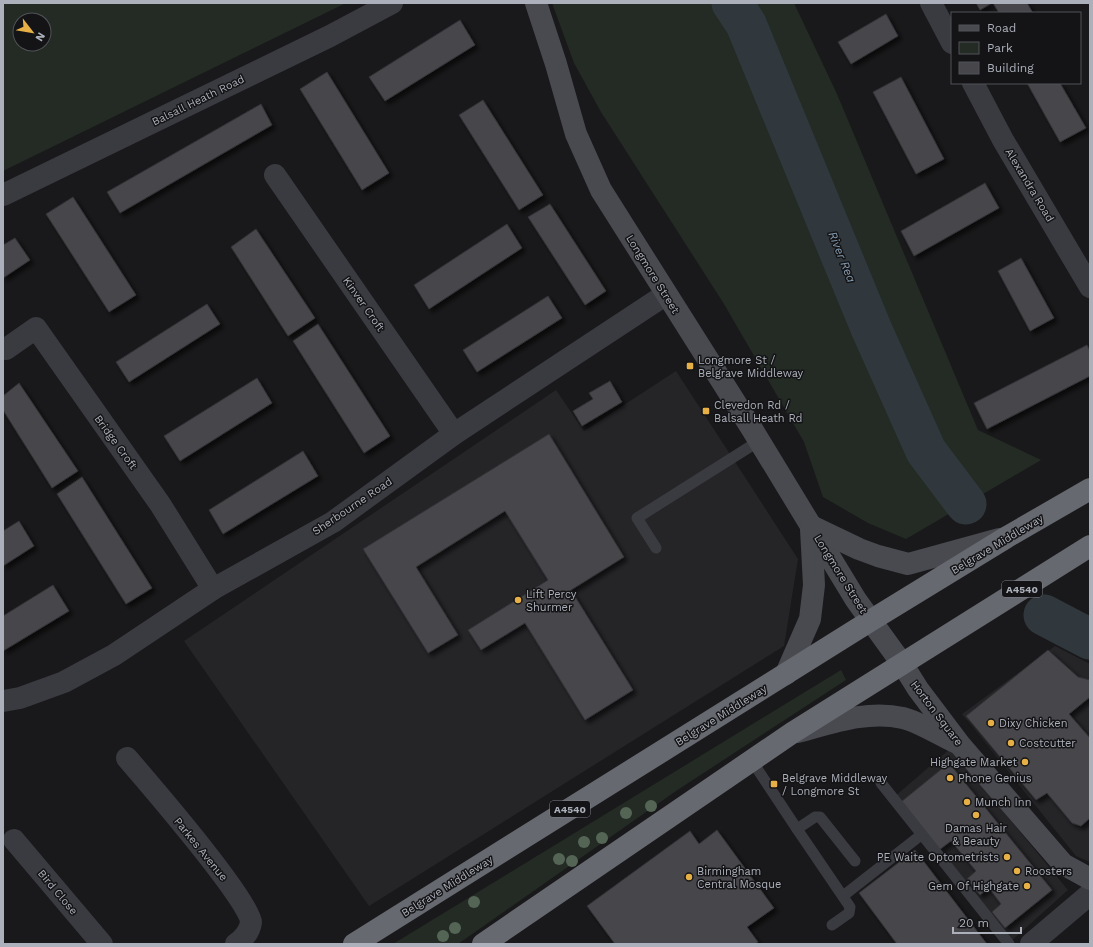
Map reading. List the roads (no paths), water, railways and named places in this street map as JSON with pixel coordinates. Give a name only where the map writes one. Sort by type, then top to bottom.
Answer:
[{"type":"highway","name":"Belgrave Middleway","points":[[354,944],[870,621],[1090,488]]},
{"type":"highway","name":"A4540","points":[[483,944],[792,733],[1090,546]]},
{"type":"street","name":"Balsall Heath Road","points":[[3,195],[330,36],[392,3]]},
{"type":"street","name":"Longmore Street","points":[[536,3],[556,64],[576,134],[601,190],[665,295],[759,441],[830,559],[870,621],[903,664]]},
{"type":"street","points":[[931,3],[951,41]]},
{"type":"street","name":"Alexandra Road","points":[[974,84],[1003,140],[1090,286]]},
{"type":"street","name":"Kinver Croft","points":[[275,175],[454,434]]},
{"type":"street","name":"Sherbourne Road","points":[[3,701],[20,698],[64,682],[114,655],[213,589],[333,522],[454,434],[665,295]]},
{"type":"street","name":"Bridge Croft","points":[[6,349],[36,328],[160,504],[213,589]]},
{"type":"street","name":"Longmore Street","points":[[811,526],[878,556],[908,564],[1007,537]]},
{"type":"street","name":"Longmore Street","points":[[786,674],[810,619],[814,584],[811,526]]},
{"type":"street","name":"Horton Square","points":[[903,664],[918,689],[961,746],[1063,864],[1090,879]]},
{"type":"street","points":[[792,733],[862,716],[890,716],[905,718],[961,746]]},
{"type":"street","name":"Parkes Avenue","points":[[127,758],[227,880],[247,907],[251,921],[244,939],[236,944]]},
{"type":"street","name":"Bird Close","points":[[14,840],[102,944]]},
{"type":"street","points":[[1031,944],[1090,894]]},
{"type":"lane","points":[[656,548],[637,518],[759,441]]},
{"type":"lane","points":[[752,761],[843,896],[850,910],[832,925]]},
{"type":"lane","points":[[881,783],[1009,944]]},
{"type":"lane","points":[[797,829],[815,817],[820,817],[854,861]]},
{"type":"lane","points":[[843,896],[921,835]]},
{"type":"waterway","name":"River Rea","points":[[732,3],[746,24],[871,328],[926,451],[966,504]]},
{"type":"waterway","name":"River Rea","points":[[1044,615],[1090,639]]},
{"type":"place","name":"Longmore St / Belgrave Middleway","points":[[690,366]]},
{"type":"place","name":"Clevedon Rd / Balsall Heath Rd","points":[[706,411]]},
{"type":"place","name":"Lift Percy Shurmer","points":[[518,600]]},
{"type":"place","name":"Dixy Chicken","points":[[991,723]]},
{"type":"place","name":"Costcutter","points":[[1011,743]]},
{"type":"place","name":"Highgate Market","points":[[1025,762]]},
{"type":"place","name":"Phone Genius","points":[[950,778]]},
{"type":"place","name":"Belgrave Middleway / Longmore St","points":[[774,784]]},
{"type":"place","name":"Munch Inn","points":[[967,802]]},
{"type":"place","name":"Damas Hair & Beauty","points":[[976,815]]},
{"type":"place","name":"PE Waite Optometrists","points":[[1007,857]]},
{"type":"place","name":"Roosters","points":[[1017,871]]},
{"type":"place","name":"Birmingham Central Mosque","points":[[689,877]]},
{"type":"place","name":"Gem Of Highgate","points":[[1027,886]]}]
